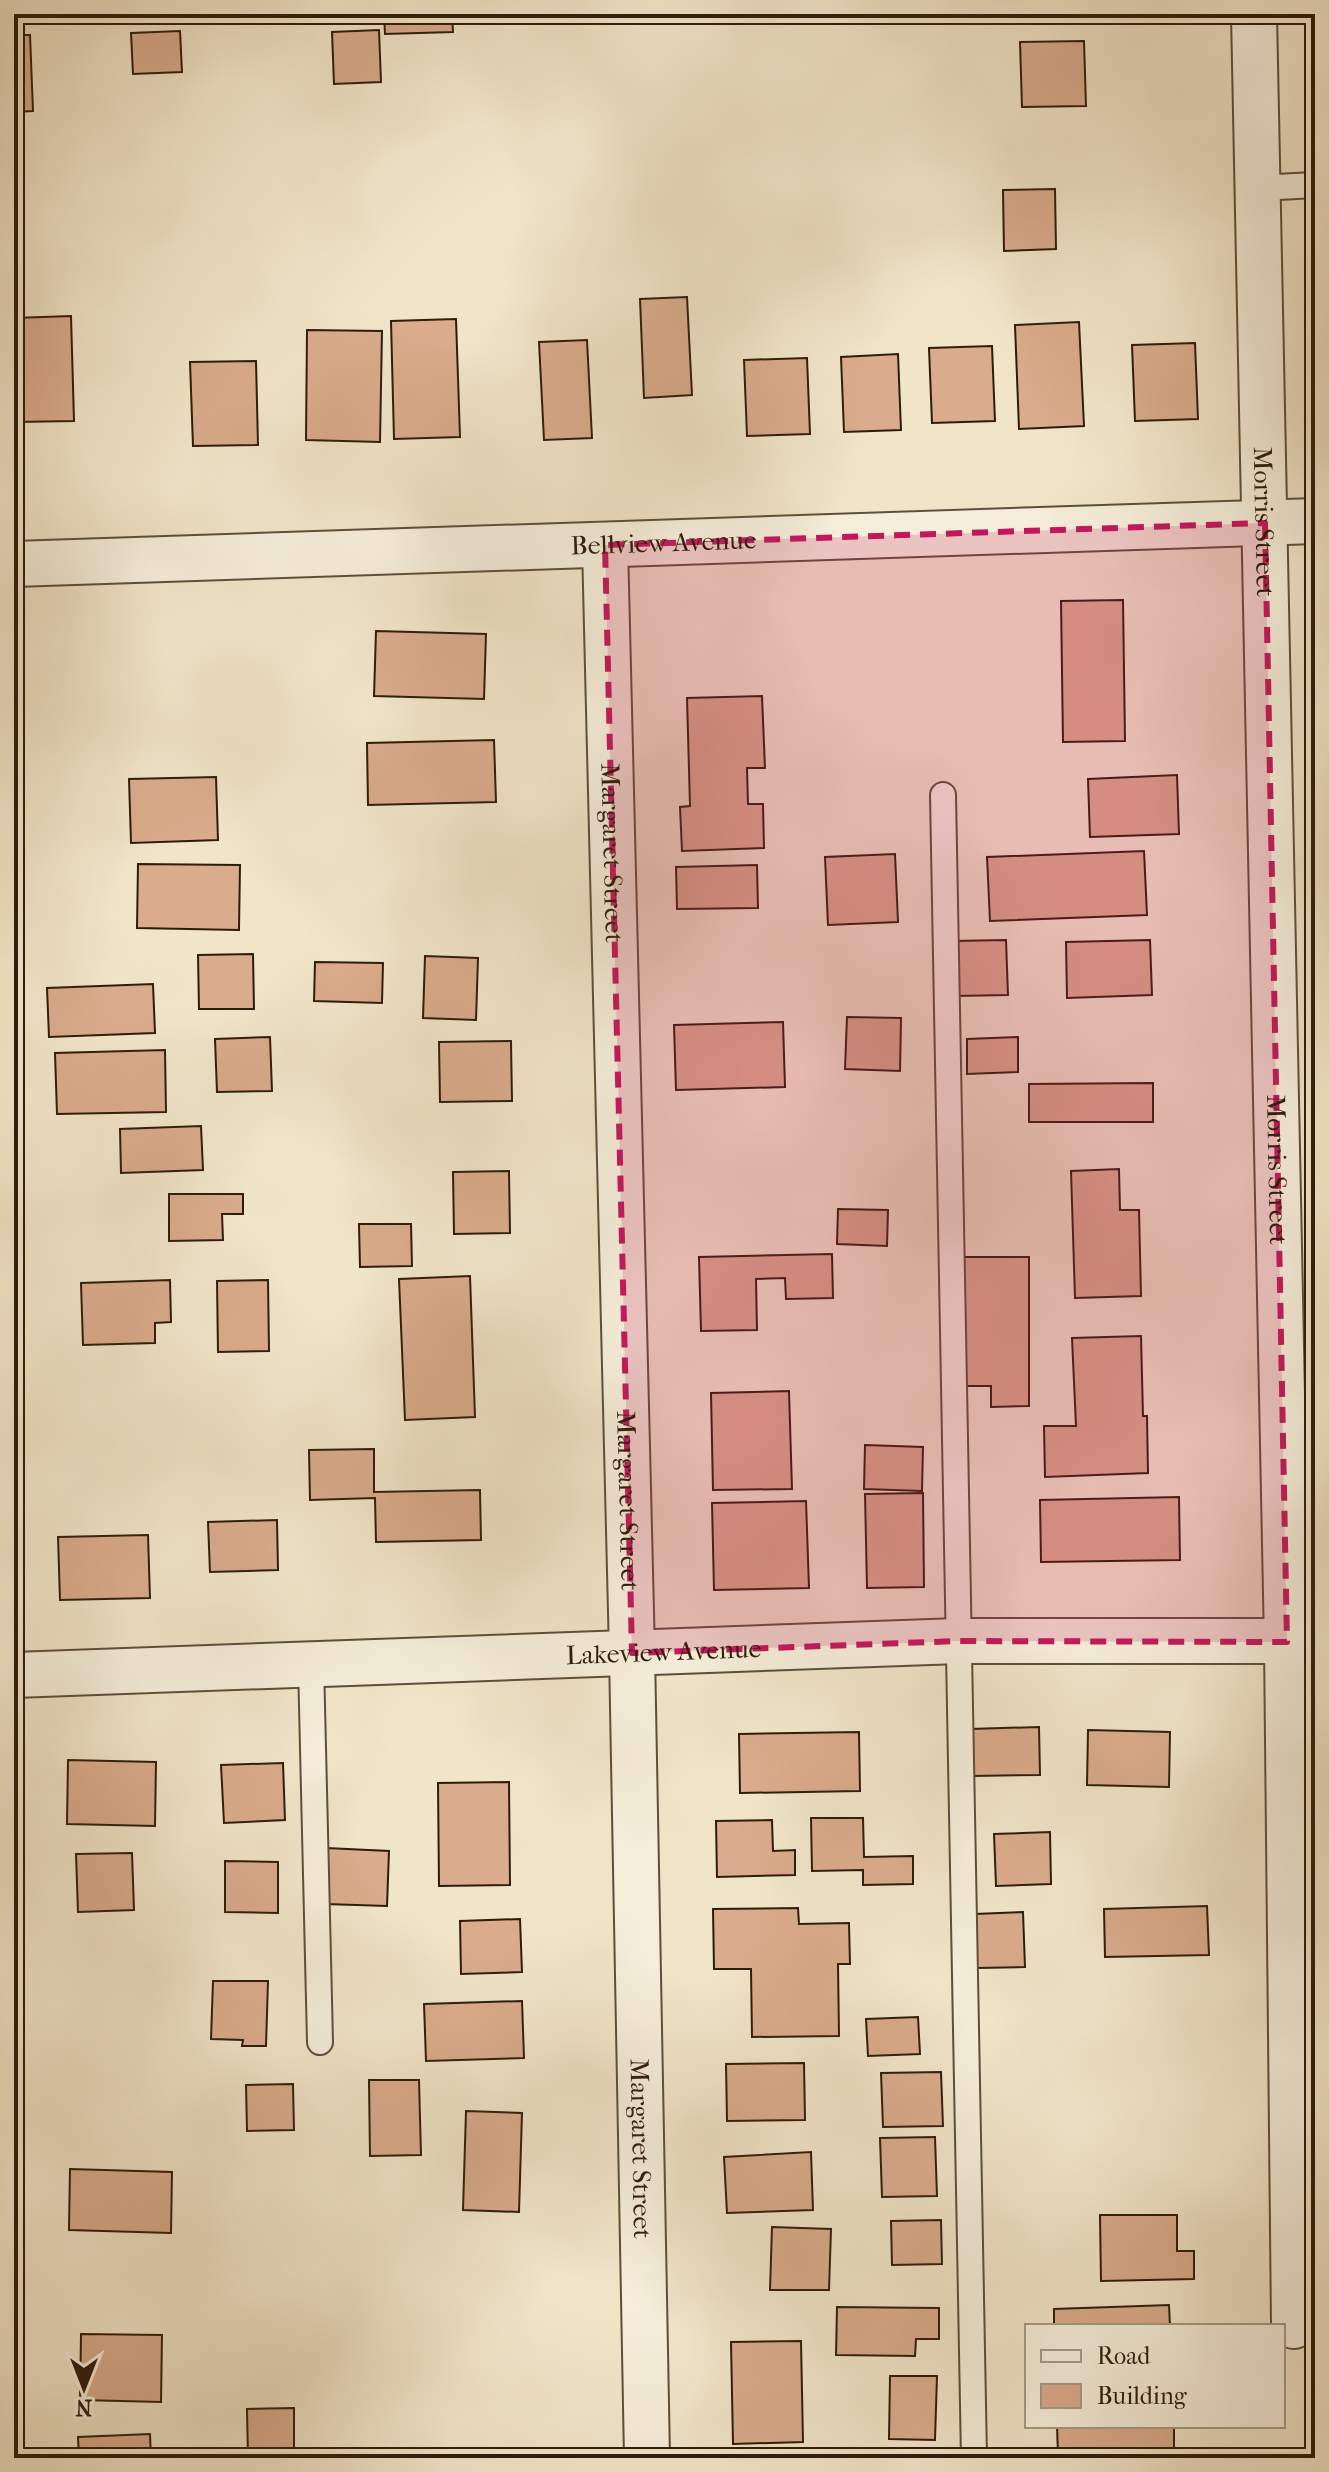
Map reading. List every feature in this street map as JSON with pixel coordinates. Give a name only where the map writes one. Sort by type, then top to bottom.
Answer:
[{"type":"street","name":"Morris Street","points":[[1254,14],[1265,523],[1301,1641],[1294,2326]]},
{"type":"street","name":"Bellview Avenue","points":[[14,564],[1315,521]]},
{"type":"street","name":"Margaret Street","points":[[605,545],[632,1653],[647,2458]]},
{"type":"street","name":"Lakeview Avenue","points":[[14,1675],[959,1641],[1301,1641]]},
{"type":"lane","points":[[1258,188],[1315,185]]},
{"type":"lane","points":[[943,795],[974,2458]]},
{"type":"lane","points":[[311,1664],[320,2042]]},
{"type":"highlighted area","points":[[1265,523],[1287,1642],[959,1641],[632,1653],[605,545]]},
{"type":"building","points":[[83,14],[154,14],[155,22],[83,24]]},
{"type":"building","points":[[384,14],[452,14],[453,32],[385,34]]},
{"type":"building","points":[[379,30],[381,82],[334,84],[332,32]]},
{"type":"building","points":[[180,31],[182,72],[133,74],[131,33]]},
{"type":"building","points":[[14,35],[30,35],[33,111],[14,112]]},
{"type":"building","points":[[1084,41],[1086,106],[1022,107],[1020,42]]},
{"type":"building","points":[[1055,189],[1056,249],[1004,251],[1003,190]]},
{"type":"building","points":[[14,244],[22,244],[22,281],[14,281]]},
{"type":"building","points":[[687,297],[692,395],[644,398],[640,299]]},
{"type":"building","points":[[71,316],[74,421],[14,422],[14,318]]},
{"type":"building","points":[[456,319],[460,437],[394,439],[391,321]]},
{"type":"building","points":[[1079,322],[1084,426],[1019,429],[1015,325]]},
{"type":"building","points":[[307,330],[382,331],[380,442],[306,440]]},
{"type":"building","points":[[587,340],[592,438],[544,440],[539,342]]},
{"type":"building","points":[[1195,343],[1198,419],[1135,421],[1132,345]]},
{"type":"building","points":[[992,346],[995,421],[932,423],[929,348]]},
{"type":"building","points":[[898,354],[901,430],[844,432],[841,357]]},
{"type":"building","points":[[807,358],[810,434],[747,436],[744,360]]},
{"type":"building","points":[[256,361],[258,445],[193,446],[190,362]]},
{"type":"building","points":[[1123,600],[1125,741],[1063,742],[1061,601]]},
{"type":"building","points":[[376,631],[486,634],[484,699],[374,696]]},
{"type":"building","points":[[762,696],[765,768],[747,768],[748,804],[763,804],[764,848],[682,851],[680,807],[690,806],[687,698]]},
{"type":"building","points":[[494,740],[496,802],[368,805],[367,743]]},
{"type":"building","points":[[1177,775],[1179,834],[1090,837],[1088,779]]},
{"type":"building","points":[[216,777],[218,840],[131,843],[129,779]]},
{"type":"building","points":[[1144,851],[1147,915],[990,921],[987,857]]},
{"type":"building","points":[[895,854],[898,922],[828,925],[825,857]]},
{"type":"building","points":[[138,864],[240,865],[239,930],[137,928]]},
{"type":"building","points":[[757,865],[758,908],[677,909],[676,867]]},
{"type":"building","points":[[1006,940],[1008,995],[954,996],[953,941]]},
{"type":"building","points":[[1150,940],[1152,995],[1067,998],[1066,942]]},
{"type":"building","points":[[253,954],[254,1009],[199,1009],[198,955]]},
{"type":"building","points":[[425,956],[478,958],[476,1020],[423,1018]]},
{"type":"building","points":[[315,962],[383,963],[382,1003],[314,1001]]},
{"type":"building","points":[[153,984],[155,1033],[49,1037],[47,988]]},
{"type":"building","points":[[847,1017],[901,1018],[900,1071],[845,1069]]},
{"type":"building","points":[[783,1022],[785,1087],[676,1090],[674,1025]]},
{"type":"building","points":[[270,1037],[272,1091],[217,1092],[215,1039]]},
{"type":"building","points":[[1018,1037],[1018,1072],[967,1074],[967,1039]]},
{"type":"building","points":[[511,1041],[512,1101],[440,1102],[439,1042]]},
{"type":"building","points":[[165,1050],[166,1112],[57,1114],[55,1053]]},
{"type":"building","points":[[1153,1083],[1153,1122],[1029,1122],[1029,1084]]},
{"type":"building","points":[[201,1126],[203,1170],[121,1173],[120,1129]]},
{"type":"building","points":[[1119,1169],[1120,1210],[1139,1210],[1141,1296],[1075,1298],[1071,1171]]},
{"type":"building","points":[[509,1171],[510,1233],[454,1234],[453,1172]]},
{"type":"building","points":[[169,1194],[243,1194],[243,1214],[222,1214],[223,1240],[169,1241]]},
{"type":"building","points":[[838,1209],[888,1210],[887,1246],[837,1244]]},
{"type":"building","points":[[359,1224],[411,1224],[412,1266],[360,1267]]},
{"type":"building","points":[[832,1254],[833,1298],[786,1299],[785,1278],[756,1279],[757,1330],[701,1331],[699,1257]]},
{"type":"building","points":[[962,1257],[1029,1257],[1029,1406],[991,1407],[991,1386],[966,1386]]},
{"type":"building","points":[[470,1276],[475,1417],[405,1420],[399,1279]]},
{"type":"building","points":[[170,1280],[171,1322],[155,1323],[155,1343],[83,1345],[81,1283]]},
{"type":"building","points":[[268,1280],[269,1351],[218,1352],[217,1281]]},
{"type":"building","points":[[1141,1336],[1148,1473],[1045,1477],[1044,1426],[1076,1426],[1072,1338]]},
{"type":"building","points":[[789,1391],[792,1489],[713,1490],[711,1393]]},
{"type":"building","points":[[865,1445],[923,1447],[922,1491],[864,1489]]},
{"type":"building","points":[[374,1449],[374,1492],[480,1490],[481,1540],[376,1542],[375,1498],[310,1500],[309,1450]]},
{"type":"building","points":[[923,1493],[924,1587],[867,1588],[865,1494]]},
{"type":"building","points":[[1179,1497],[1180,1560],[1041,1562],[1040,1500]]},
{"type":"building","points":[[806,1501],[809,1588],[714,1590],[712,1503]]},
{"type":"building","points":[[277,1520],[278,1570],[210,1572],[208,1522]]},
{"type":"building","points":[[148,1535],[150,1598],[60,1600],[58,1537]]},
{"type":"building","points":[[1039,1727],[1040,1775],[971,1776],[970,1729]]},
{"type":"building","points":[[1088,1730],[1170,1732],[1169,1787],[1087,1785]]},
{"type":"building","points":[[859,1732],[860,1791],[740,1793],[739,1734]]},
{"type":"building","points":[[68,1760],[156,1762],[155,1826],[67,1824]]},
{"type":"building","points":[[283,1763],[285,1820],[224,1823],[221,1765]]},
{"type":"building","points":[[509,1782],[510,1885],[439,1886],[438,1783]]},
{"type":"building","points":[[811,1818],[863,1818],[864,1857],[913,1856],[913,1884],[863,1885],[863,1870],[812,1871]]},
{"type":"building","points":[[772,1820],[773,1851],[795,1850],[795,1875],[717,1877],[716,1821]]},
{"type":"building","points":[[1050,1832],[1051,1884],[996,1886],[994,1834]]},
{"type":"building","points":[[326,1848],[389,1851],[387,1906],[325,1904]]},
{"type":"building","points":[[132,1853],[134,1910],[78,1912],[76,1854]]},
{"type":"building","points":[[225,1861],[278,1862],[278,1913],[225,1912]]},
{"type":"building","points":[[1207,1906],[1209,1955],[1105,1957],[1104,1909]]},
{"type":"building","points":[[798,1908],[799,1924],[849,1923],[850,1964],[838,1964],[839,2036],[752,2037],[751,1969],[714,1969],[713,1909]]},
{"type":"building","points":[[1023,1912],[1025,1967],[977,1968],[975,1914]]},
{"type":"building","points":[[520,1919],[522,1972],[461,1974],[460,1921]]},
{"type":"building","points":[[213,1981],[268,1981],[266,2046],[242,2046],[243,2040],[211,2039]]},
{"type":"building","points":[[522,2001],[524,2058],[426,2061],[424,2004]]},
{"type":"building","points":[[918,2017],[920,2054],[868,2056],[866,2019]]},
{"type":"building","points":[[804,2063],[805,2120],[727,2121],[726,2064]]},
{"type":"building","points":[[941,2072],[943,2126],[883,2127],[881,2073]]},
{"type":"building","points":[[369,2080],[419,2080],[421,2155],[370,2156]]},
{"type":"building","points":[[293,2084],[294,2130],[247,2131],[246,2085]]},
{"type":"building","points":[[466,2111],[522,2113],[519,2212],[463,2210]]},
{"type":"building","points":[[935,2137],[937,2196],[882,2197],[880,2138]]},
{"type":"building","points":[[811,2152],[813,2210],[727,2213],[724,2157]]},
{"type":"building","points":[[70,2169],[172,2172],[171,2233],[69,2230]]},
{"type":"building","points":[[1100,2215],[1177,2215],[1177,2251],[1194,2251],[1194,2279],[1101,2281]]},
{"type":"building","points":[[941,2220],[942,2264],[892,2265],[891,2221]]},
{"type":"building","points":[[772,2227],[831,2229],[829,2290],[770,2290]]},
{"type":"building","points":[[1169,2305],[1170,2324],[1054,2324],[1054,2309]]},
{"type":"building","points":[[837,2307],[939,2308],[939,2339],[916,2339],[915,2356],[836,2355]]},
{"type":"building","points":[[81,2334],[162,2335],[161,2402],[80,2400]]},
{"type":"building","points":[[801,2341],[803,2442],[733,2444],[731,2342]]},
{"type":"building","points":[[890,2376],[937,2376],[935,2440],[889,2439]]},
{"type":"building","points":[[294,2408],[294,2458],[248,2458],[247,2409]]},
{"type":"building","points":[[1057,2428],[1174,2428],[1174,2450],[1058,2455]]},
{"type":"building","points":[[150,2434],[151,2458],[79,2458],[78,2437]]}]
